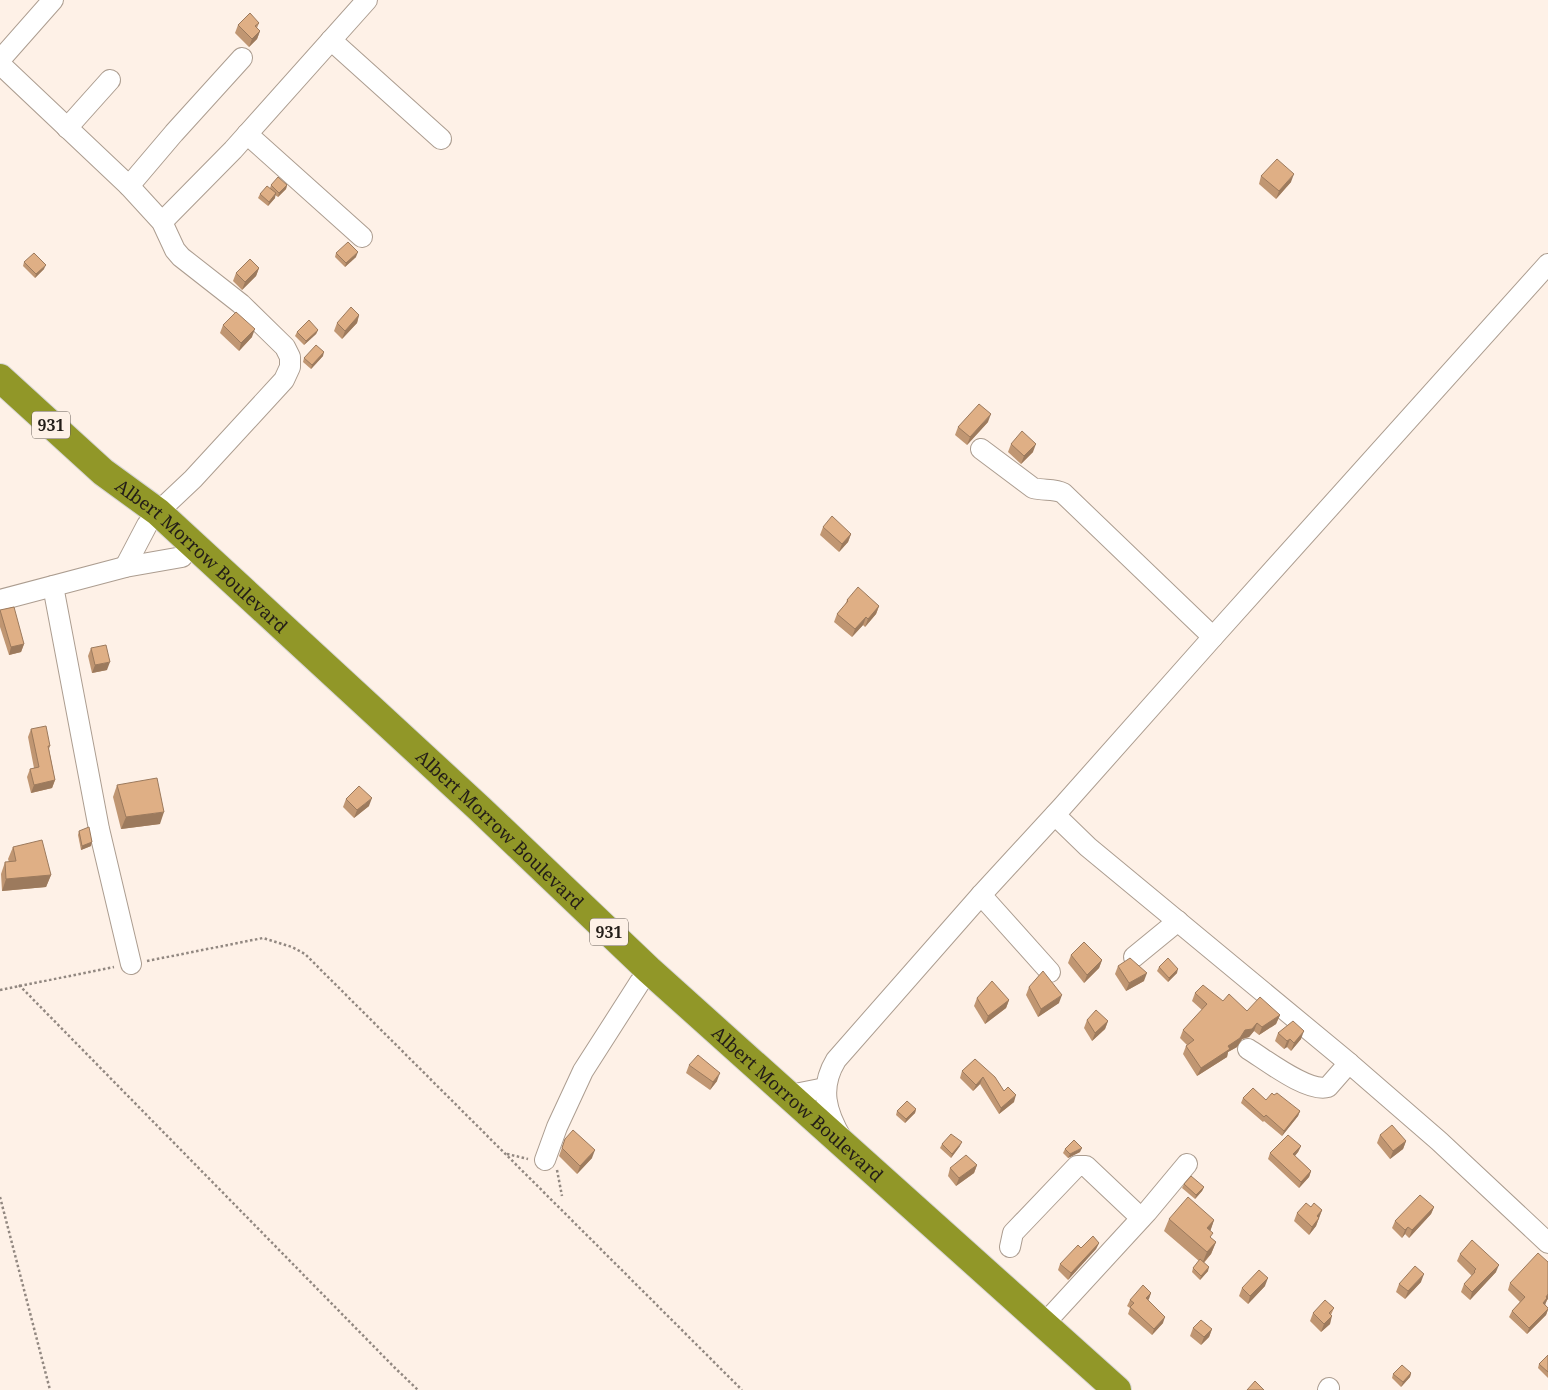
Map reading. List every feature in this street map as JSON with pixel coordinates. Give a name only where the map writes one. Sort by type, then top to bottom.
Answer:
[{"type":"highway","name":"Albert Morrow Boulevard","points":[[0,378],[153,518],[473,803],[650,970],[1117,1390]]},
{"type":"highway","name":"Albert Morrow Boulevard","points":[[153,518],[182,557],[463,815],[640,982],[1092,1390]]},
{"type":"street","points":[[53,0],[0,62],[129,186],[162,222],[175,250],[181,257],[241,304],[279,340],[290,356],[289,374],[193,480],[153,518],[125,567]]},
{"type":"street","points":[[162,222],[247,134],[367,0]]},
{"type":"street","points":[[331,40],[441,139]]},
{"type":"street","points":[[129,186],[242,58]]},
{"type":"street","points":[[67,128],[110,80]]},
{"type":"street","points":[[247,134],[362,237]]},
{"type":"street","points":[[847,1147],[836,1128],[830,1112],[825,1088],[836,1060],[981,895],[1055,815],[1212,637],[1548,264]]},
{"type":"street","points":[[981,450],[1033,488],[1063,493],[1212,637]]},
{"type":"street","points":[[0,600],[125,567],[182,557]]},
{"type":"street","points":[[53,586],[99,829],[131,964]]},
{"type":"street","points":[[1055,815],[1088,847],[1439,1141],[1548,1243]]},
{"type":"street","points":[[981,895],[1050,972]]},
{"type":"street","points":[[1134,957],[1178,921]]},
{"type":"street","points":[[545,1160],[557,1128],[583,1071],[640,982]]},
{"type":"street","points":[[1248,1049],[1304,1083],[1314,1087],[1328,1087],[1348,1063]]},
{"type":"street","points":[[790,1095],[825,1088]]},
{"type":"street","points":[[1044,1324],[1141,1218],[1187,1164]]},
{"type":"street","points":[[1010,1248],[1013,1233],[1076,1166],[1086,1166],[1141,1218]]},
{"type":"path","points":[[0,990],[263,938],[292,947],[305,954],[742,1390]]},
{"type":"path","points":[[19,985],[418,1390]]},
{"type":"path","points":[[0,1197],[50,1390]]},
{"type":"building","points":[[250,13],[259,23],[255,26],[260,31],[252,39],[238,25]]},
{"type":"building","points":[[1277,159],[1294,174],[1279,191],[1261,176]]},
{"type":"building","points":[[278,177],[287,185],[279,193],[271,185]]},
{"type":"building","points":[[267,186],[276,193],[269,202],[260,194]]},
{"type":"building","points":[[348,242],[358,252],[346,263],[336,253]]},
{"type":"building","points":[[34,253],[46,265],[36,274],[24,262]]},
{"type":"building","points":[[250,259],[259,268],[245,282],[236,273]]},
{"type":"building","points":[[351,307],[359,315],[345,331],[337,323]]},
{"type":"building","points":[[236,312],[255,329],[241,343],[223,325]]},
{"type":"building","points":[[309,320],[318,330],[306,341],[297,332]]},
{"type":"building","points":[[316,345],[324,352],[312,365],[304,358]]},
{"type":"building","points":[[979,404],[991,414],[970,437],[958,427]]},
{"type":"building","points":[[1022,431],[1036,444],[1024,456],[1011,444]]},
{"type":"building","points":[[832,516],[851,534],[842,544],[823,527]]},
{"type":"building","points":[[858,587],[879,606],[868,619],[866,617],[855,629],[837,614]]},
{"type":"building","points":[[14,607],[24,644],[11,647],[0,610]]},
{"type":"building","points":[[106,645],[110,662],[95,665],[91,648]]},
{"type":"building","points":[[46,726],[55,780],[34,785],[30,769],[39,767],[31,729]]},
{"type":"building","points":[[157,778],[164,812],[126,817],[117,785]]},
{"type":"building","points":[[359,786],[372,798],[357,810],[346,799]]},
{"type":"building","points":[[89,827],[92,842],[82,846],[79,831]]},
{"type":"building","points":[[42,840],[51,875],[6,879],[5,862],[16,861],[13,847]]},
{"type":"building","points":[[1084,942],[1102,960],[1087,975],[1071,955]]},
{"type":"building","points":[[1130,958],[1147,973],[1129,983],[1118,966]]},
{"type":"building","points":[[1168,958],[1178,969],[1169,978],[1159,967]]},
{"type":"building","points":[[1043,971],[1062,995],[1041,1009],[1029,987]]},
{"type":"building","points":[[992,981],[1009,1000],[988,1016],[977,998]]},
{"type":"building","points":[[1203,985],[1223,1001],[1229,994],[1247,1011],[1260,997],[1280,1015],[1262,1027],[1257,1023],[1252,1029],[1245,1030],[1240,1038],[1228,1046],[1230,1049],[1201,1068],[1186,1046],[1194,1040],[1183,1030],[1207,1004],[1195,993]]},
{"type":"building","points":[[1096,1010],[1108,1021],[1095,1033],[1087,1020]]},
{"type":"building","points":[[1293,1021],[1304,1031],[1294,1043],[1290,1039],[1287,1041],[1278,1033]]},
{"type":"building","points":[[698,1055],[720,1073],[713,1082],[689,1065]]},
{"type":"building","points":[[975,1059],[995,1077],[1004,1091],[1008,1087],[1016,1095],[1001,1108],[983,1077],[976,1085],[962,1071]]},
{"type":"building","points":[[1253,1088],[1266,1100],[1272,1093],[1274,1095],[1277,1093],[1300,1111],[1284,1131],[1266,1115],[1264,1117],[1243,1098]]},
{"type":"building","points":[[907,1101],[916,1109],[906,1119],[897,1111]]},
{"type":"building","points":[[1392,1125],[1406,1141],[1393,1151],[1380,1135]]},
{"type":"building","points":[[573,1130],[595,1150],[580,1166],[562,1148],[565,1139]]},
{"type":"building","points":[[951,1134],[962,1142],[952,1154],[942,1144]]},
{"type":"building","points":[[1288,1135],[1301,1146],[1293,1154],[1311,1171],[1301,1182],[1270,1153]]},
{"type":"building","points":[[1074,1140],[1082,1148],[1070,1154],[1065,1149]]},
{"type":"building","points":[[966,1155],[977,1165],[959,1178],[950,1168]]},
{"type":"building","points":[[1191,1176],[1204,1187],[1196,1195],[1184,1184]]},
{"type":"building","points":[[1420,1195],[1434,1207],[1412,1230],[1408,1227],[1405,1230],[1395,1221]]},
{"type":"building","points":[[1188,1197],[1214,1220],[1207,1228],[1213,1233],[1210,1237],[1216,1242],[1207,1252],[1169,1219]]},
{"type":"building","points":[[1306,1203],[1311,1207],[1314,1203],[1322,1210],[1312,1227],[1297,1213]]},
{"type":"building","points":[[1093,1236],[1099,1243],[1071,1273],[1060,1264],[1078,1245],[1081,1248]]},
{"type":"building","points":[[1472,1240],[1499,1265],[1472,1292],[1464,1284],[1476,1269],[1460,1254]]},
{"type":"building","points":[[1538,1253],[1548,1262],[1548,1294],[1543,1303],[1548,1309],[1529,1328],[1512,1311],[1525,1297],[1510,1283]]},
{"type":"building","points":[[1200,1259],[1209,1267],[1201,1276],[1193,1268]]},
{"type":"building","points":[[1415,1266],[1424,1274],[1408,1291],[1399,1284]]},
{"type":"building","points":[[1259,1270],[1268,1278],[1250,1296],[1242,1288]]},
{"type":"building","points":[[1143,1285],[1151,1293],[1146,1298],[1165,1317],[1154,1329],[1130,1307],[1134,1303],[1130,1300]]},
{"type":"building","points":[[1325,1300],[1334,1308],[1329,1313],[1332,1316],[1324,1324],[1313,1313]]},
{"type":"building","points":[[1201,1320],[1212,1329],[1204,1337],[1193,1328]]},
{"type":"building","points":[[1548,1355],[1548,1372],[1539,1364]]},
{"type":"building","points":[[1402,1365],[1411,1373],[1403,1382],[1393,1374]]},
{"type":"building","points":[[1255,1381],[1264,1390],[1247,1390]]}]
